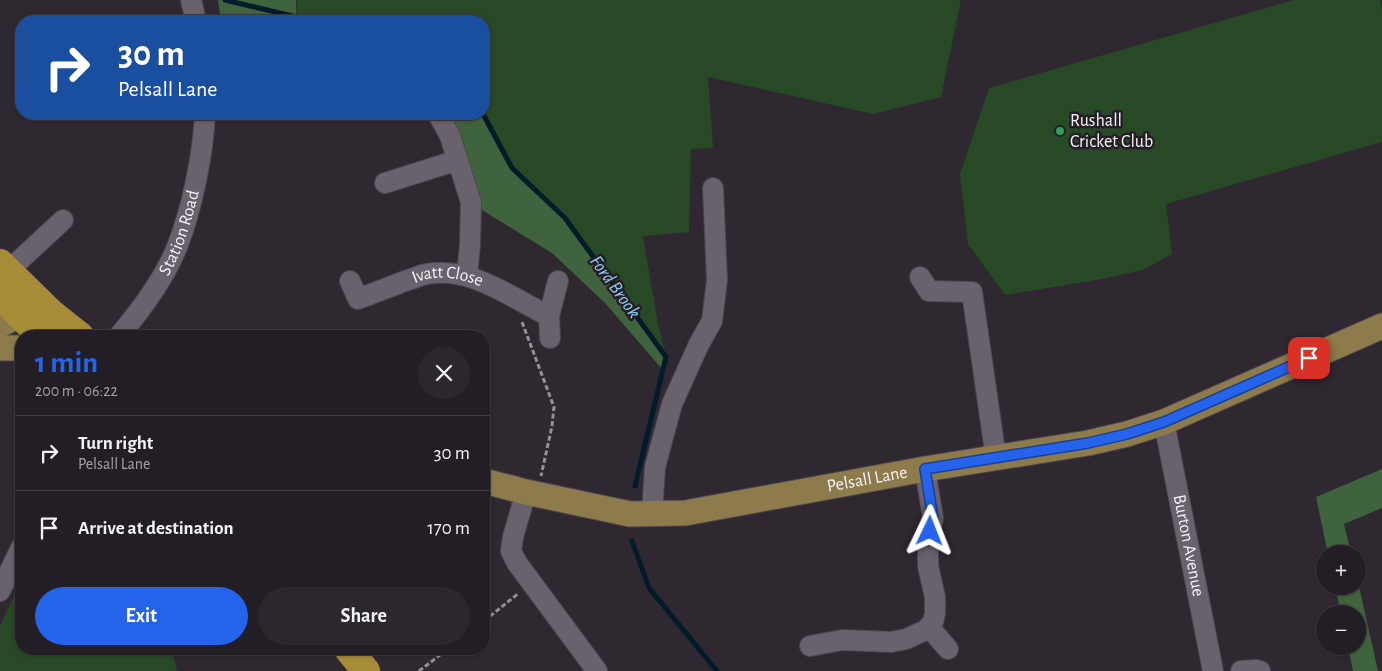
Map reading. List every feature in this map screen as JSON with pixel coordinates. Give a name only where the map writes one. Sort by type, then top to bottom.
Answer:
[{"type":"highway","points":[[3,276],[10,320],[46,328]]},
{"type":"highway","points":[[3,276],[46,328]]},
{"type":"highway","points":[[353,655],[366,671]]},
{"type":"main road","name":"Pelsall Lane","points":[[490,483],[630,514],[685,513],[925,469],[1088,443],[1127,434],[1164,422],[1382,326]]},
{"type":"main road","points":[[0,348],[15,348]]},
{"type":"street","name":"Station Road","points":[[123,330],[158,284],[177,249],[185,225],[197,174],[204,120]]},
{"type":"street","points":[[441,120],[450,136],[471,202],[467,276]]},
{"type":"street","points":[[385,183],[458,160]]},
{"type":"street","points":[[652,514],[655,467],[672,404],[699,344],[712,321],[717,280],[713,188]]},
{"type":"street","points":[[3,276],[63,220]]},
{"type":"street","name":"Ivatt Close","points":[[350,281],[358,299],[426,274],[450,272],[467,276],[495,287],[549,316]]},
{"type":"street","points":[[920,277],[929,291],[972,292],[996,458]]},
{"type":"street","points":[[550,338],[549,316],[558,281]]},
{"type":"street","name":"Burton Avenue","points":[[1164,422],[1213,671]]},
{"type":"street","points":[[810,646],[842,640],[890,642],[906,639],[929,627],[933,622],[936,613],[935,597],[928,566],[928,544],[933,518],[925,469]]},
{"type":"street","points":[[526,492],[513,537],[511,551],[517,564],[598,671]]},
{"type":"street","points":[[0,591],[15,560]]},
{"type":"street","points":[[929,627],[948,649]]},
{"type":"street","points":[[1241,671],[1260,671]]},
{"type":"path","points":[[520,302],[521,321],[554,407],[541,479],[526,492]]},
{"type":"path","points":[[490,616],[532,583]]},
{"type":"path","points":[[419,671],[440,655]]},
{"type":"green space","points":[[218,0],[296,0],[296,15],[220,15]]},
{"type":"green space","points":[[297,0],[961,0],[941,97],[873,114],[708,77],[713,148],[691,149],[689,232],[643,236],[658,324],[666,357],[564,215],[512,168],[486,120],[490,120],[490,15],[296,15]]},
{"type":"green space","points":[[1294,0],[1380,0],[1382,9],[1382,142],[1166,204],[1172,254],[1143,270],[1102,279],[1005,295],[968,244],[960,174],[989,88]]},
{"type":"green space","points":[[447,120],[486,120],[512,168],[565,218],[666,357],[662,369],[605,303],[552,253],[477,207]]},
{"type":"green space","points":[[1382,469],[1382,508],[1344,524],[1349,545],[1326,545],[1316,497]]},
{"type":"green space","points":[[15,594],[15,655],[173,655],[177,671],[0,671],[0,625]]},
{"type":"green space","points":[[1337,595],[1361,595],[1363,605],[1339,605]]},
{"type":"green space","points":[[1366,618],[1378,671],[1353,671],[1350,655],[1366,655]]},
{"type":"waterway","name":"Ford Brook","points":[[225,0],[288,15]]},
{"type":"waterway","name":"Ford Brook","points":[[486,120],[512,168],[565,218],[666,357],[635,486]]},
{"type":"waterway","name":"Ford Brook","points":[[632,541],[649,588],[717,671]]},
{"type":"place","name":"Rushall Cricket Club","points":[[1060,131]]},
{"type":"route","points":[[930,531],[933,518],[925,469],[1088,443],[1127,434],[1164,422],[1309,358]]}]
